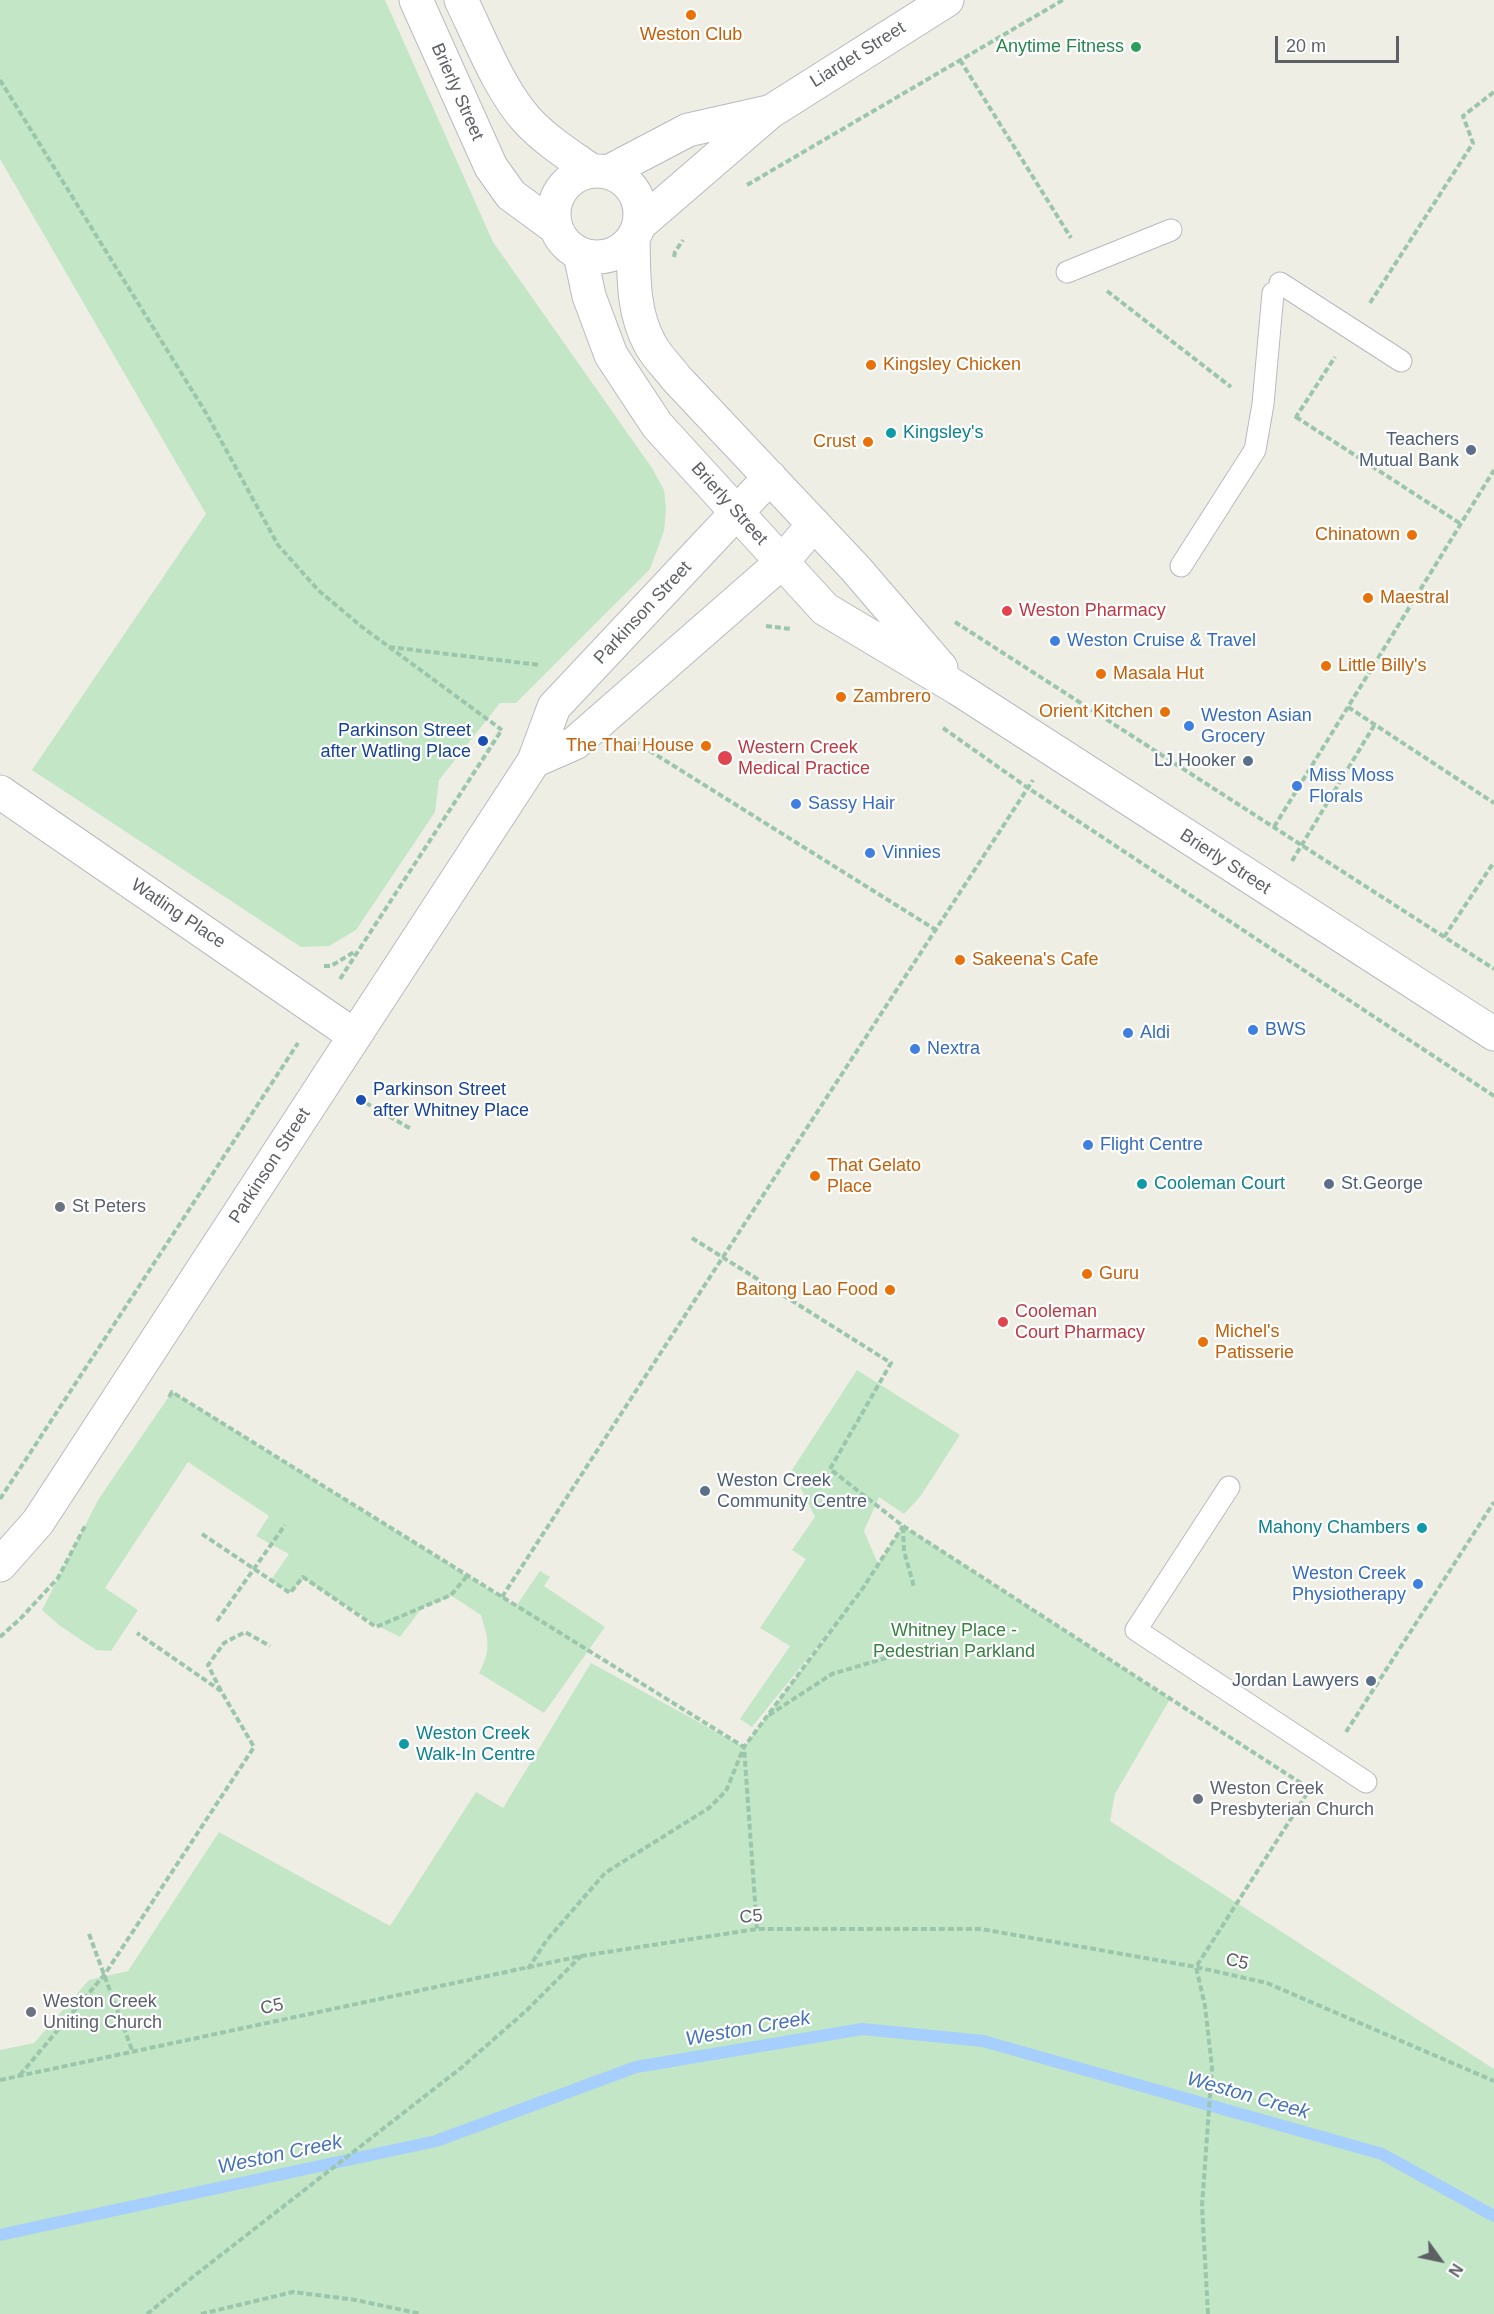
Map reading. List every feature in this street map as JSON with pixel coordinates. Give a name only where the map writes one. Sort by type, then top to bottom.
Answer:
[{"type":"street","name":"Brierly Street","points":[[416,0],[491,167],[511,195],[556,228]]},
{"type":"street","points":[[461,0],[504,87],[525,117],[554,145],[600,171],[620,177],[634,192],[640,211],[636,231],[615,253],[603,257],[579,254],[569,248],[556,228],[555,203],[560,191],[568,181],[579,174],[600,171]]},
{"type":"street","name":"Liardet Street","points":[[636,231],[770,112],[947,0]]},
{"type":"street","name":"Liardet Street","points":[[600,171],[688,130],[770,112]]},
{"type":"street","name":"Brierly Street","points":[[636,231],[634,293],[639,320],[650,346],[676,378],[855,568],[957,688]]},
{"type":"street","name":"Brierly Street","points":[[579,254],[589,296],[614,361],[657,425],[825,609],[957,688],[1494,1034]]},
{"type":"street","name":"Parkinson Street","points":[[0,1565],[38,1522],[534,761],[554,707],[770,477]]},
{"type":"street","points":[[534,761],[575,743],[782,562],[814,524]]},
{"type":"street","name":"Watling Place","points":[[0,792],[355,1036]]},
{"type":"lane","points":[[1067,272],[1171,230]]},
{"type":"lane","points":[[1181,566],[1255,450],[1263,404],[1276,288],[1353,330],[1401,361]]},
{"type":"lane","points":[[1230,1487],[1136,1630],[1366,1782]]},
{"type":"path","points":[[742,188],[1063,0]]},
{"type":"path","points":[[960,60],[1102,287],[1245,398],[1296,417],[1461,524]]},
{"type":"path","points":[[0,80],[206,413],[278,546],[318,590],[389,647],[502,730],[0,1499]]},
{"type":"path","points":[[1296,417],[1473,143],[1463,116],[1494,92]]},
{"type":"path","points":[[673,263],[675,252],[688,234]]},
{"type":"path","points":[[1274,827],[1494,470]]},
{"type":"path","points":[[953,620],[1494,969]]},
{"type":"path","points":[[763,626],[796,630]]},
{"type":"path","points":[[389,647],[556,666],[575,686]]},
{"type":"path","points":[[502,1597],[1083,704]]},
{"type":"path","points":[[1348,707],[1494,803]]},
{"type":"path","points":[[604,718],[623,734],[936,930]]},
{"type":"path","points":[[1273,892],[1375,724]]},
{"type":"path","points":[[969,748],[1494,1096]]},
{"type":"path","points":[[1444,937],[1494,862]]},
{"type":"path","points":[[368,1090],[361,1100],[411,1129]]},
{"type":"path","points":[[692,1238],[891,1363],[830,1469],[903,1526],[1310,1789]]},
{"type":"path","points":[[172,1392],[744,1747]]},
{"type":"path","points":[[1208,2314],[1202,2206],[1212,2067],[1205,2006],[1196,1966],[1494,1502]]},
{"type":"path","points":[[217,1621],[285,1525]]},
{"type":"path","points":[[903,1526],[904,1551],[914,1587]]},
{"type":"path","points":[[528,1969],[546,1941],[605,1873],[709,1808],[726,1791],[744,1747],[863,1588],[903,1526]]},
{"type":"path","points":[[202,1534],[290,1593],[303,1578],[376,1627],[452,1596],[467,1576]]},
{"type":"path","points":[[20,2075],[105,1974],[254,1747],[208,1665],[224,1643],[245,1632],[270,1646]]},
{"type":"path","points":[[137,1633],[221,1691]]},
{"type":"path","points":[[766,1717],[832,1674],[889,1657]]},
{"type":"path","points":[[744,1747],[757,1929]]},
{"type":"path","name":"C5","points":[[0,2080],[581,1956],[757,1929],[981,1929],[1196,1966],[1267,1983],[1494,2081]]},
{"type":"path","points":[[89,1934],[132,2050]]},
{"type":"path","points":[[147,2314],[461,2068],[527,2010],[581,1956]]},
{"type":"path","points":[[201,2314],[293,2292],[356,2300],[421,2314]]},
{"type":"green space","points":[[0,0],[385,0],[493,242],[652,468],[664,490],[666,509],[664,531],[650,569],[516,703],[500,703],[439,780],[435,812],[356,930],[329,946],[301,947],[32,770],[206,514],[0,159]]},
{"type":"green space","name":"Whitney Place - Pedestrian Parkland","points":[[857,1370],[960,1435],[920,1497],[904,1514],[879,1497],[864,1531],[878,1564],[903,1526],[1170,1699],[1115,1794],[1110,1821],[1494,2069],[1494,2314],[0,2314],[0,2050],[34,2043],[89,1980],[128,1971],[219,1832],[390,1926],[476,1792],[503,1808],[591,1663],[744,1747],[841,1617],[752,1727],[740,1719],[790,1646],[760,1628],[806,1559],[792,1550],[815,1517],[792,1470]]},
{"type":"green space","points":[[172,1392],[516,1606],[540,1571],[550,1577],[544,1586],[605,1627],[544,1713],[479,1673],[487,1650],[481,1615],[452,1596],[422,1608],[400,1637],[378,1626],[303,1578],[290,1593],[271,1580],[289,1554],[256,1536],[269,1516],[188,1462],[105,1588],[138,1610],[111,1651],[96,1650],[59,1625],[42,1610],[98,1500]]},
{"type":"waterway","name":"Weston Creek","points":[[0,2235],[436,2141],[636,2067],[862,2029],[983,2041],[1382,2154],[1494,2216]]},
{"type":"place","name":"Weston Club","points":[[691,15]]},
{"type":"place","name":"Anytime Fitness","points":[[1136,47]]},
{"type":"place","name":"Kingsley Chicken","points":[[871,365]]},
{"type":"place","name":"Kingsley's","points":[[891,433]]},
{"type":"place","name":"Crust","points":[[868,442]]},
{"type":"place","name":"Teachers Mutual Bank","points":[[1471,450]]},
{"type":"place","name":"Chinatown","points":[[1412,535]]},
{"type":"place","name":"Maestral","points":[[1368,598]]},
{"type":"place","name":"Weston Pharmacy","points":[[1007,611]]},
{"type":"place","name":"Weston Cruise & Travel","points":[[1055,641]]},
{"type":"place","name":"Little Billy's","points":[[1326,666]]},
{"type":"place","name":"Masala Hut","points":[[1101,674]]},
{"type":"place","name":"Zambrero","points":[[841,697]]},
{"type":"place","name":"Orient Kitchen","points":[[1165,712]]},
{"type":"place","name":"Weston Asian Grocery","points":[[1189,726]]},
{"type":"place","name":"Parkinson Street after Watling Place","points":[[483,741]]},
{"type":"place","name":"The Thai House","points":[[706,746]]},
{"type":"place","name":"Western Creek Medical Practice","points":[[725,758]]},
{"type":"place","name":"LJ Hooker","points":[[1248,761]]},
{"type":"place","name":"Miss Moss Florals","points":[[1297,786]]},
{"type":"place","name":"Sassy Hair","points":[[796,804]]},
{"type":"place","name":"Vinnies","points":[[870,853]]},
{"type":"place","name":"Sakeena's Cafe","points":[[960,960]]},
{"type":"place","name":"BWS","points":[[1253,1030]]},
{"type":"place","name":"Aldi","points":[[1128,1033]]},
{"type":"place","name":"Nextra","points":[[915,1049]]},
{"type":"place","name":"Parkinson Street after Whitney Place","points":[[361,1100]]},
{"type":"place","name":"Flight Centre","points":[[1088,1145]]},
{"type":"place","name":"That Gelato Place","points":[[815,1176]]},
{"type":"place","name":"Cooleman Court","points":[[1142,1184]]},
{"type":"place","name":"St.George","points":[[1329,1184]]},
{"type":"place","name":"St Peters","points":[[60,1207]]},
{"type":"place","name":"Guru","points":[[1087,1274]]},
{"type":"place","name":"Baitong Lao Food","points":[[890,1290]]},
{"type":"place","name":"Cooleman Court Pharmacy","points":[[1003,1322]]},
{"type":"place","name":"Michel's Patisserie","points":[[1203,1342]]},
{"type":"place","name":"Weston Creek Community Centre","points":[[705,1491]]},
{"type":"place","name":"Mahony Chambers","points":[[1422,1528]]},
{"type":"place","name":"Weston Creek Physiotherapy","points":[[1418,1584]]},
{"type":"place","name":"Jordan Lawyers","points":[[1371,1681]]},
{"type":"place","name":"Weston Creek Walk-In Centre","points":[[404,1744]]},
{"type":"place","name":"Weston Creek Presbyterian Church","points":[[1198,1799]]},
{"type":"place","name":"Weston Creek Uniting Church","points":[[31,2012]]}]
